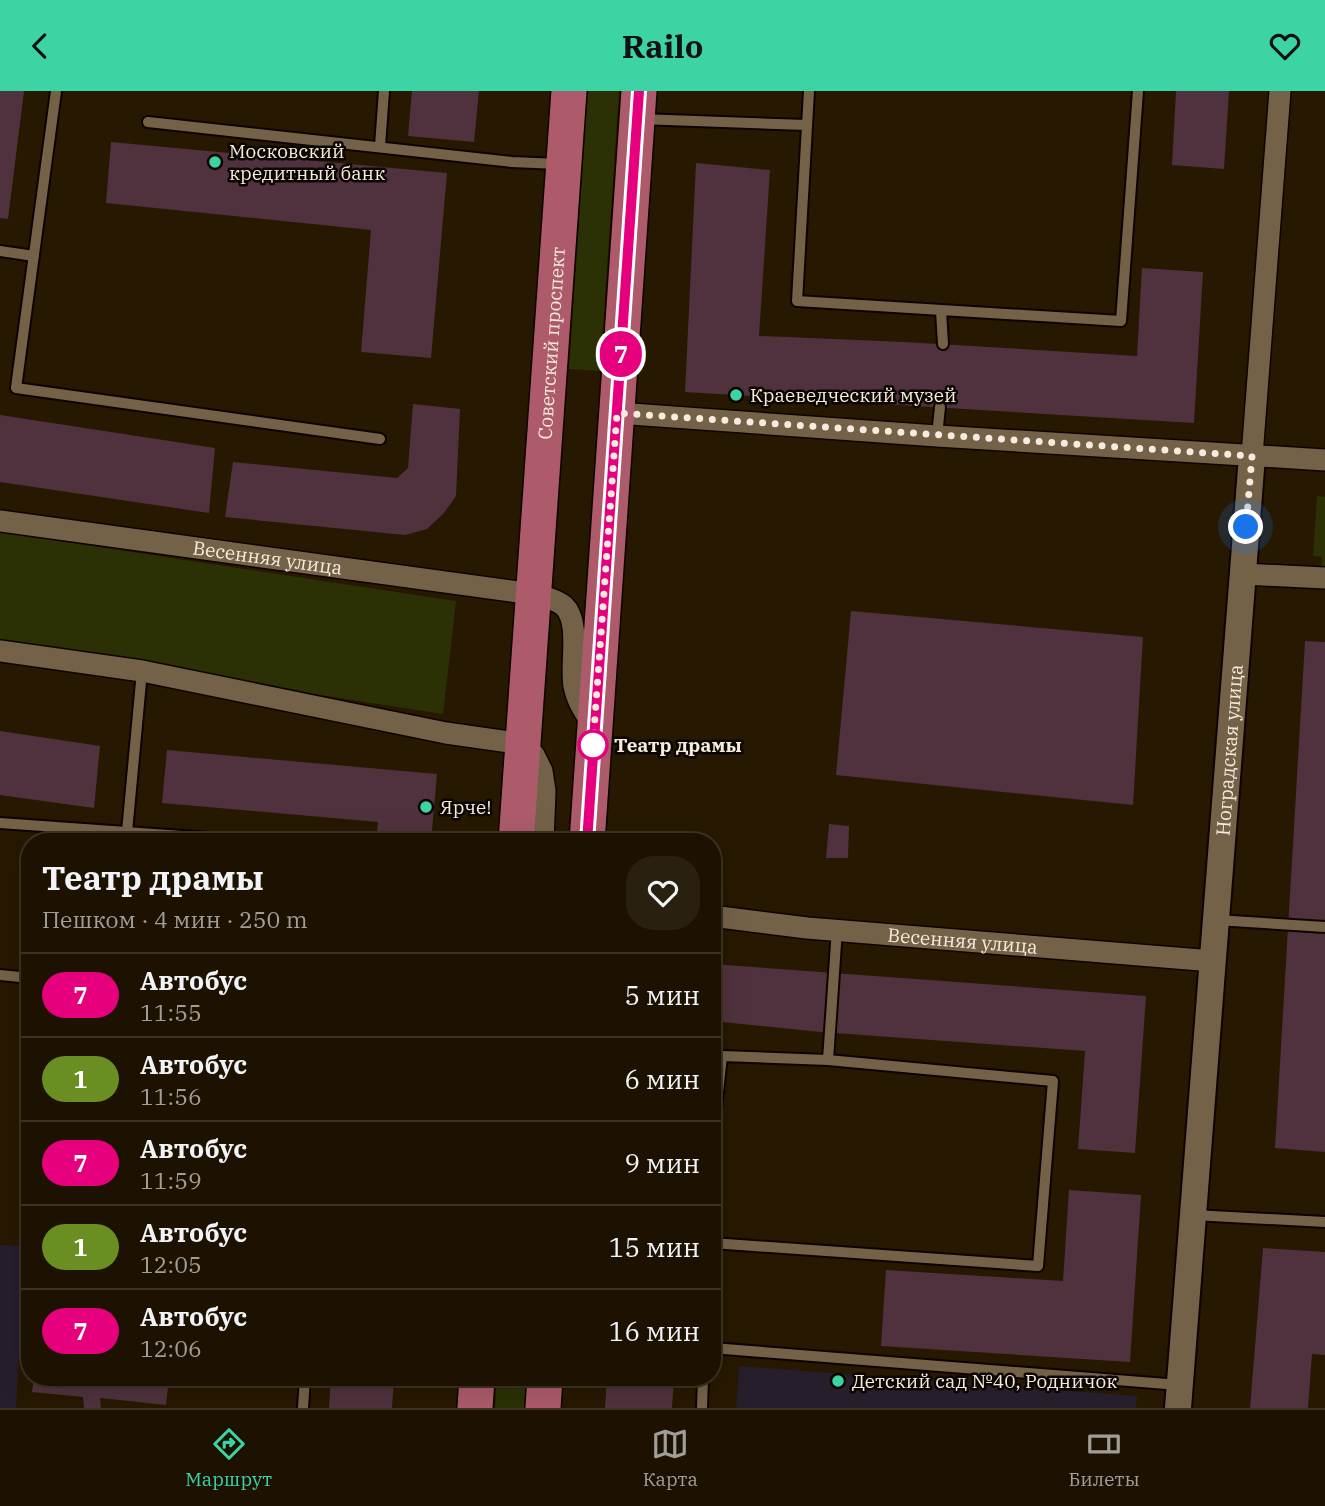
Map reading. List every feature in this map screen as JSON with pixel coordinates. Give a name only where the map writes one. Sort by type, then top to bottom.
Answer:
[{"type":"main road","name":"Советский проспект","points":[[517,833],[569,91]]},
{"type":"main road","points":[[588,833],[638,105]]},
{"type":"main road","points":[[475,1408],[476,1386]]},
{"type":"main road","points":[[543,1408],[544,1386]]},
{"type":"street","name":"Ноградская улица","points":[[1179,1396],[1280,91]]},
{"type":"street","points":[[617,413],[1325,460]]},
{"type":"street","name":"Весенняя улица","points":[[0,521],[533,594]]},
{"type":"street","points":[[1243,574],[1325,578]]},
{"type":"street","points":[[533,594],[552,599],[564,606],[572,618],[574,687],[594,726]]},
{"type":"street","points":[[0,651],[142,671],[446,733],[523,744],[534,755],[542,771],[545,791],[543,833]]},
{"type":"street","name":"Весенняя улица","points":[[721,917],[807,928],[1213,961]]},
{"type":"lane","points":[[56,91],[16,388],[380,439]]},
{"type":"lane","points":[[380,146],[384,91]]},
{"type":"lane","points":[[809,91],[797,300],[1121,321],[1138,91]]},
{"type":"lane","points":[[638,105],[806,125]]},
{"type":"lane","points":[[148,122],[512,162],[564,164]]},
{"type":"lane","points":[[0,251],[34,256]]},
{"type":"lane","points":[[941,311],[943,344]]},
{"type":"lane","points":[[937,436],[940,407]]},
{"type":"lane","points":[[127,832],[142,671]]},
{"type":"lane","points":[[0,823],[131,833]]},
{"type":"lane","points":[[1216,920],[1325,927]]},
{"type":"lane","points":[[828,1060],[837,929]]},
{"type":"lane","points":[[0,975],[21,977]]},
{"type":"lane","points":[[721,1065],[722,1056],[828,1060],[1052,1081],[1038,1266],[721,1244]]},
{"type":"lane","points":[[1193,1215],[1325,1222]]},
{"type":"lane","points":[[721,1349],[1179,1396]]},
{"type":"lane","points":[[303,1408],[304,1386]]},
{"type":"lane","points":[[702,1408],[703,1386]]},
{"type":"shaded area","points":[[0,1245],[21,1246],[21,1318],[16,1408],[0,1408]]},
{"type":"shaded area","name":"Детский сад №40, Родничок","points":[[739,1366],[1137,1396],[1136,1408],[736,1408]]},
{"type":"green space","points":[[588,91],[619,91],[600,371],[569,369]]},
{"type":"green space","points":[[1317,496],[1325,497],[1325,566],[1321,566],[1322,557],[1313,556]]},
{"type":"green space","points":[[0,532],[456,601],[443,714],[0,646]]},
{"type":"green space","points":[[496,1386],[526,1386],[524,1408],[495,1408]]},
{"type":"building","points":[[0,91],[24,91],[8,219],[0,218]]},
{"type":"building","points":[[412,91],[479,91],[474,142],[408,136]]},
{"type":"building","points":[[1176,91],[1229,91],[1224,169],[1172,165]]},
{"type":"building","points":[[111,142],[447,173],[431,358],[361,352],[371,230],[106,203]]},
{"type":"building","points":[[696,163],[770,170],[759,336],[1137,356],[1142,268],[1203,272],[1194,423],[685,392]]},
{"type":"building","points":[[413,404],[460,409],[456,496],[444,513],[427,529],[405,535],[225,517],[233,462],[397,478],[408,468]]},
{"type":"building","points":[[0,415],[215,448],[209,513],[0,482]]},
{"type":"building","points":[[851,611],[1143,637],[1133,805],[836,775]]},
{"type":"building","points":[[1305,641],[1325,642],[1325,1152],[1275,1148]]},
{"type":"building","points":[[0,731],[100,746],[94,808],[0,795]]},
{"type":"building","points":[[167,750],[437,774],[432,833],[377,833],[378,822],[162,803]]},
{"type":"building","points":[[829,824],[849,826],[848,858],[826,858]]},
{"type":"building","points":[[721,965],[1146,996],[1135,1153],[1078,1149],[1085,1051],[721,1022]]},
{"type":"building","points":[[1069,1190],[1141,1195],[1130,1362],[881,1346],[886,1270],[1063,1281]]},
{"type":"building","points":[[1263,1248],[1325,1252],[1325,1355],[1312,1354],[1308,1408],[1250,1408]]},
{"type":"building","points":[[33,1386],[168,1386],[166,1405],[100,1398],[101,1408],[84,1408],[83,1397],[32,1392]]},
{"type":"building","points":[[330,1386],[393,1386],[392,1408],[329,1408]]},
{"type":"building","points":[[606,1386],[673,1386],[672,1408],[605,1408]]},
{"type":"bus line","name":"7","points":[[588,833],[639,91]]},
{"type":"place","name":"Московский кредитный банк","points":[[215,162]]},
{"type":"place","name":"Краеведческий музей","points":[[736,395]]},
{"type":"place","name":"Театр драмы","points":[[593,745]]},
{"type":"place","name":"Ярче!","points":[[426,807]]},
{"type":"place","name":"Детский сад №40, Родничок","points":[[838,1381]]},
{"type":"route","points":[[593,745],[617,413],[1252,456],[1246,527]]}]
